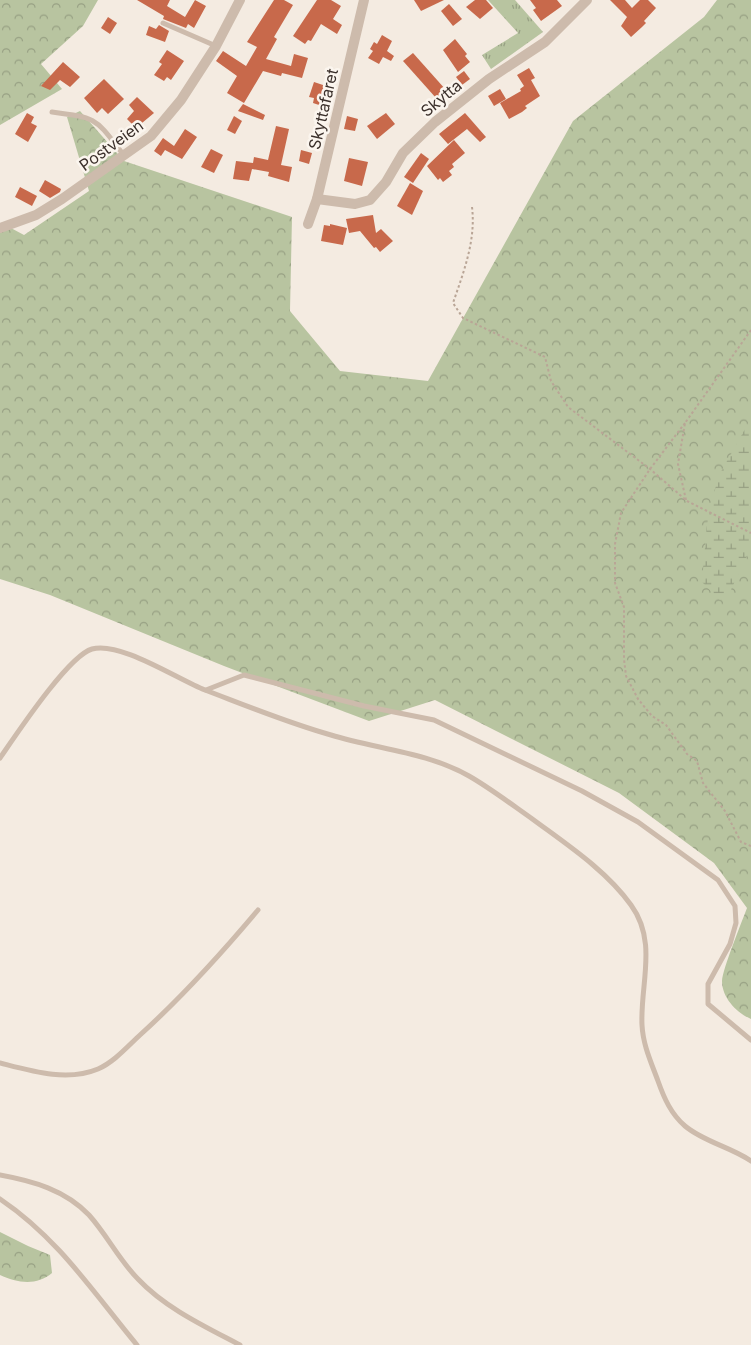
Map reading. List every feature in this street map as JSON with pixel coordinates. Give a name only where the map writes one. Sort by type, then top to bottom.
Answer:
[{"type":"street","name":"Postveien","points":[[0,228],[36,215],[62,199],[151,136],[164,122],[216,46],[240,0]]},
{"type":"street","name":"Skyttafaret","points":[[308,224],[318,200],[364,0],[375,0]]},
{"type":"street","name":"Skytta","points":[[318,200],[355,204],[370,200],[386,182],[403,153],[435,122],[489,78],[545,42],[587,0]]},
{"type":"lane","points":[[163,23],[216,46]]},
{"type":"lane","points":[[52,112],[95,120],[123,154]]},
{"type":"lane","points":[[0,758],[66,670],[90,650],[103,647],[120,650],[205,690],[330,735],[425,758],[447,765],[469,776],[569,846],[604,876],[633,907],[644,932],[646,943],[643,1036],[648,1056],[665,1100],[675,1116],[687,1128],[736,1151],[751,1161]]},
{"type":"lane","points":[[205,690],[244,675],[364,706],[434,720],[582,791],[638,822],[718,880],[735,906],[736,923],[730,944],[708,984],[708,1004],[751,1040]]},
{"type":"lane","points":[[0,1063],[31,1071],[60,1075],[98,1069],[114,1059],[171,1007],[258,910]]},
{"type":"lane","points":[[0,1175],[31,1181],[51,1188],[72,1200],[88,1215],[139,1280],[205,1327],[240,1345]]},
{"type":"lane","points":[[0,1199],[26,1218],[57,1245],[137,1345]]},
{"type":"path","points":[[472,207],[474,222],[469,256],[453,303],[463,318],[545,357],[551,381],[568,406],[650,469],[687,501],[751,533]]},
{"type":"path","points":[[751,330],[650,469],[622,513],[615,544],[615,583],[624,608],[626,676],[638,699],[652,716],[666,726],[687,754],[698,761],[703,783],[725,811],[741,842],[751,846]]},
{"type":"path","points":[[685,423],[678,464],[687,501]]},
{"type":"green space","points":[[0,0],[98,0],[83,26],[41,64],[62,89],[0,125]]},
{"type":"green space","points":[[488,0],[515,0],[543,32],[491,69],[482,55],[518,33]]},
{"type":"green space","points":[[717,0],[751,0],[751,1019],[736,1009],[727,999],[722,981],[747,908],[714,863],[619,793],[435,700],[369,721],[224,666],[50,595],[0,579],[0,231],[9,227],[24,235],[89,191],[67,117],[80,111],[124,161],[292,217],[290,311],[340,371],[428,381],[573,121],[704,17]]},
{"type":"green space","points":[[751,428],[751,547],[729,594],[720,600],[702,582],[707,524],[718,477],[745,429]]},
{"type":"green space","points":[[0,1232],[50,1255],[52,1273],[40,1280],[27,1282],[13,1280],[0,1275]]},
{"type":"building","points":[[137,0],[170,0],[167,6],[185,17],[195,0],[206,6],[194,28],[188,24],[186,28],[163,19],[164,16]]},
{"type":"building","points":[[274,0],[284,0],[293,5],[274,37],[277,39],[266,59],[291,66],[294,54],[308,58],[302,78],[282,73],[281,76],[263,71],[244,103],[227,93],[237,76],[216,61],[223,51],[246,66],[257,47],[247,42]]},
{"type":"building","points":[[317,0],[331,0],[341,6],[333,19],[342,25],[337,34],[321,24],[311,41],[308,40],[305,44],[293,36]]},
{"type":"building","points":[[414,0],[444,0],[421,11]]},
{"type":"building","points":[[475,0],[486,0],[493,8],[480,19],[466,7]]},
{"type":"building","points":[[530,0],[557,0],[562,6],[541,21],[533,10],[536,8]]},
{"type":"building","points":[[610,0],[625,0],[632,8],[640,0],[648,0],[656,8],[644,21],[646,23],[631,37],[621,26],[627,17]]},
{"type":"building","points":[[449,4],[462,19],[453,26],[441,11]]},
{"type":"building","points":[[108,17],[117,23],[110,34],[101,28]]},
{"type":"building","points":[[159,25],[169,31],[165,42],[146,35],[149,26],[156,29]]},
{"type":"building","points":[[382,35],[392,41],[387,51],[394,56],[391,61],[383,57],[379,64],[368,58],[373,51],[370,49],[374,42],[377,44]]},
{"type":"building","points":[[455,39],[467,54],[465,56],[470,62],[458,72],[443,50]]},
{"type":"building","points":[[167,50],[184,61],[171,80],[167,77],[164,81],[154,75],[162,64],[159,62]]},
{"type":"building","points":[[413,53],[446,90],[436,98],[403,61]]},
{"type":"building","points":[[63,62],[80,77],[70,87],[60,80],[50,90],[41,86]]},
{"type":"building","points":[[529,68],[535,78],[531,80],[540,96],[525,106],[527,108],[522,112],[509,119],[500,103],[521,91],[520,89],[524,86],[517,75]]},
{"type":"building","points":[[464,71],[470,79],[462,85],[456,77]]},
{"type":"building","points":[[104,79],[124,99],[108,114],[102,108],[97,113],[84,98]]},
{"type":"building","points":[[314,82],[326,86],[322,106],[313,103],[314,98],[309,97]]},
{"type":"building","points":[[500,89],[506,99],[494,106],[488,96]]},
{"type":"building","points":[[137,97],[154,113],[136,128],[127,119],[134,111],[129,105]]},
{"type":"building","points":[[243,104],[265,115],[263,120],[238,111]]},
{"type":"building","points":[[27,113],[34,117],[31,123],[37,126],[28,142],[15,134]]},
{"type":"building","points":[[386,113],[395,124],[377,139],[367,126]]},
{"type":"building","points":[[465,113],[486,137],[480,142],[467,129],[448,144],[439,134]]},
{"type":"building","points":[[234,116],[242,121],[235,134],[227,130]]},
{"type":"building","points":[[347,116],[358,119],[355,131],[344,129]]},
{"type":"building","points":[[276,126],[289,129],[281,165],[292,167],[289,182],[268,176],[269,172],[252,169],[249,181],[233,179],[236,161],[253,163],[254,157],[268,160]]},
{"type":"building","points":[[185,129],[197,137],[182,159],[165,150],[161,156],[154,151],[163,138],[174,146]]},
{"type":"building","points":[[454,140],[465,153],[452,164],[454,167],[449,171],[452,175],[443,182],[440,178],[438,180],[427,166]]},
{"type":"building","points":[[211,149],[223,155],[214,173],[201,167]]},
{"type":"building","points":[[301,150],[312,153],[309,164],[299,161]]},
{"type":"building","points":[[421,153],[429,159],[413,183],[404,177]]},
{"type":"building","points":[[349,158],[368,162],[362,186],[344,181]]},
{"type":"building","points":[[45,180],[61,189],[60,192],[50,198],[39,191]]},
{"type":"building","points":[[410,183],[423,191],[412,215],[397,206]]},
{"type":"building","points":[[20,187],[37,196],[32,206],[15,197]]},
{"type":"building","points":[[373,215],[376,233],[381,229],[393,241],[380,252],[376,247],[374,248],[360,231],[349,233],[346,219]]},
{"type":"building","points":[[330,224],[347,228],[343,245],[321,241],[324,225],[330,226]]}]
